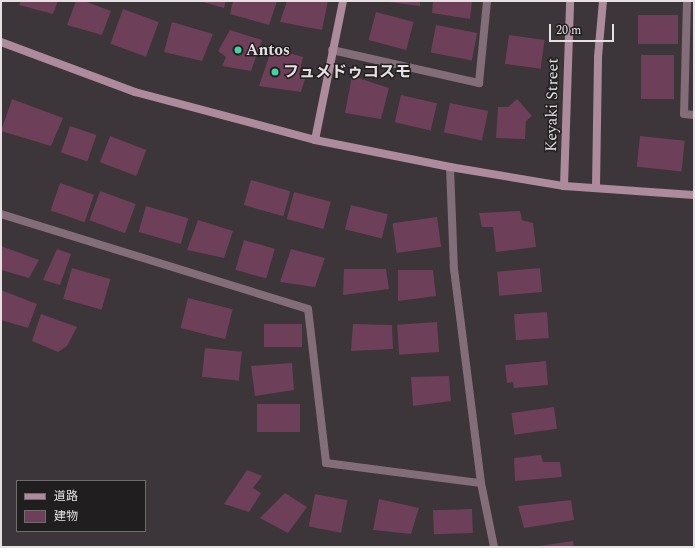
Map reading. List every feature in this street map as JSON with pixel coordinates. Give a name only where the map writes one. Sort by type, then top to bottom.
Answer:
[{"type":"street","points":[[315,140],[332,50],[344,1]]},
{"type":"street","points":[[332,50],[479,84],[486,1]]},
{"type":"street","name":"Keyaki Street","points":[[564,186],[570,1]]},
{"type":"street","points":[[596,187],[598,57],[603,1]]},
{"type":"street","points":[[687,1],[684,114],[694,115]]},
{"type":"street","points":[[1,42],[135,92],[315,140],[450,167],[564,186],[596,187],[694,195]]},
{"type":"street","points":[[450,167],[454,269],[481,483],[494,547]]},
{"type":"street","points":[[1,214],[308,309],[326,463],[481,483]]},
{"type":"building","points":[[21,1],[58,1],[53,14],[19,5]]},
{"type":"building","points":[[76,1],[84,1],[111,11],[102,35],[67,25]]},
{"type":"building","points":[[199,1],[226,1],[224,8]]},
{"type":"building","points":[[233,1],[277,1],[269,25],[230,14]]},
{"type":"building","points":[[287,1],[328,1],[322,30],[280,22]]},
{"type":"building","points":[[381,1],[420,1],[420,6]]},
{"type":"building","points":[[433,1],[472,1],[470,19],[432,13]]},
{"type":"building","points":[[123,9],[159,22],[146,57],[110,44]]},
{"type":"building","points":[[376,12],[414,22],[406,50],[368,40]]},
{"type":"building","points":[[638,15],[678,15],[678,44],[638,44]]},
{"type":"building","points":[[172,22],[213,34],[202,61],[164,52]]},
{"type":"building","points":[[436,25],[477,33],[472,60],[431,52]]},
{"type":"building","points":[[230,30],[262,40],[251,71],[222,66],[226,57],[218,51]]},
{"type":"building","points":[[509,35],[545,40],[541,69],[505,64]]},
{"type":"building","points":[[272,48],[303,57],[299,74],[305,79],[301,92],[259,86]]},
{"type":"building","points":[[641,55],[674,55],[674,99],[641,99]]},
{"type":"building","points":[[352,76],[389,88],[381,119],[345,113]]},
{"type":"building","points":[[401,95],[437,103],[431,131],[395,122]]},
{"type":"building","points":[[12,99],[63,118],[51,146],[1,131]]},
{"type":"building","points":[[517,99],[532,116],[526,121],[525,139],[496,138],[498,107],[508,107]]},
{"type":"building","points":[[450,103],[488,111],[482,140],[444,132]]},
{"type":"building","points":[[70,126],[96,135],[87,162],[61,152]]},
{"type":"building","points":[[110,136],[146,150],[136,176],[100,162]]},
{"type":"building","points":[[640,136],[685,141],[682,172],[637,167]]},
{"type":"building","points":[[251,180],[290,191],[283,216],[244,205]]},
{"type":"building","points":[[60,183],[94,195],[85,222],[51,210]]},
{"type":"building","points":[[100,191],[136,204],[125,233],[89,220]]},
{"type":"building","points":[[294,192],[331,202],[323,229],[287,219]]},
{"type":"building","points":[[351,205],[388,214],[382,238],[345,229]]},
{"type":"building","points":[[146,206],[188,218],[181,244],[139,232]]},
{"type":"building","points":[[520,211],[522,220],[533,223],[536,247],[496,252],[493,227],[482,227],[479,213]]},
{"type":"building","points":[[437,217],[441,247],[397,253],[392,223]]},
{"type":"building","points":[[198,220],[233,231],[224,258],[187,250]]},
{"type":"building","points":[[244,240],[275,249],[266,279],[235,270]]},
{"type":"building","points":[[1,246],[39,260],[29,278],[1,270]]},
{"type":"building","points":[[57,249],[71,254],[60,285],[43,280]]},
{"type":"building","points":[[291,249],[325,258],[315,287],[280,282]]},
{"type":"building","points":[[72,268],[110,279],[102,310],[63,299]]},
{"type":"building","points":[[540,268],[542,292],[499,296],[497,272]]},
{"type":"building","points":[[344,269],[386,269],[389,289],[343,295]]},
{"type":"building","points":[[398,270],[433,270],[436,296],[398,301]]},
{"type":"building","points":[[1,290],[37,304],[28,328],[1,320]]},
{"type":"building","points":[[188,298],[233,309],[225,339],[181,328]]},
{"type":"building","points":[[547,312],[549,338],[516,340],[514,314]]},
{"type":"building","points":[[41,314],[77,327],[67,346],[58,352],[32,341]]},
{"type":"building","points":[[437,322],[439,352],[399,355],[397,325]]},
{"type":"building","points":[[264,324],[302,324],[302,347],[264,347]]},
{"type":"building","points":[[353,324],[392,325],[393,349],[351,351]]},
{"type":"building","points":[[205,348],[242,352],[239,381],[202,377]]},
{"type":"building","points":[[546,361],[548,385],[514,388],[513,382],[507,383],[505,365]]},
{"type":"building","points":[[292,363],[294,390],[255,396],[251,366]]},
{"type":"building","points":[[449,376],[451,401],[413,406],[411,377]]},
{"type":"building","points":[[257,404],[300,404],[300,432],[257,432]]},
{"type":"building","points":[[554,407],[557,429],[514,435],[511,413]]},
{"type":"building","points":[[541,455],[543,462],[560,462],[562,477],[515,481],[514,458]]},
{"type":"building","points":[[247,470],[262,476],[253,488],[261,493],[249,512],[224,504]]},
{"type":"building","points":[[285,493],[307,507],[288,533],[260,518]]},
{"type":"building","points":[[315,494],[347,500],[341,533],[309,526]]},
{"type":"building","points":[[379,499],[419,508],[411,534],[373,530]]},
{"type":"building","points":[[571,500],[574,520],[524,528],[518,506]]},
{"type":"building","points":[[472,509],[473,533],[434,534],[433,510]]},
{"type":"building","points":[[573,541],[574,547],[539,547],[539,546]]},
{"type":"place","name":"Antos","points":[[238,50]]},
{"type":"place","name":"フュメドゥコスモ","points":[[275,72]]}]
